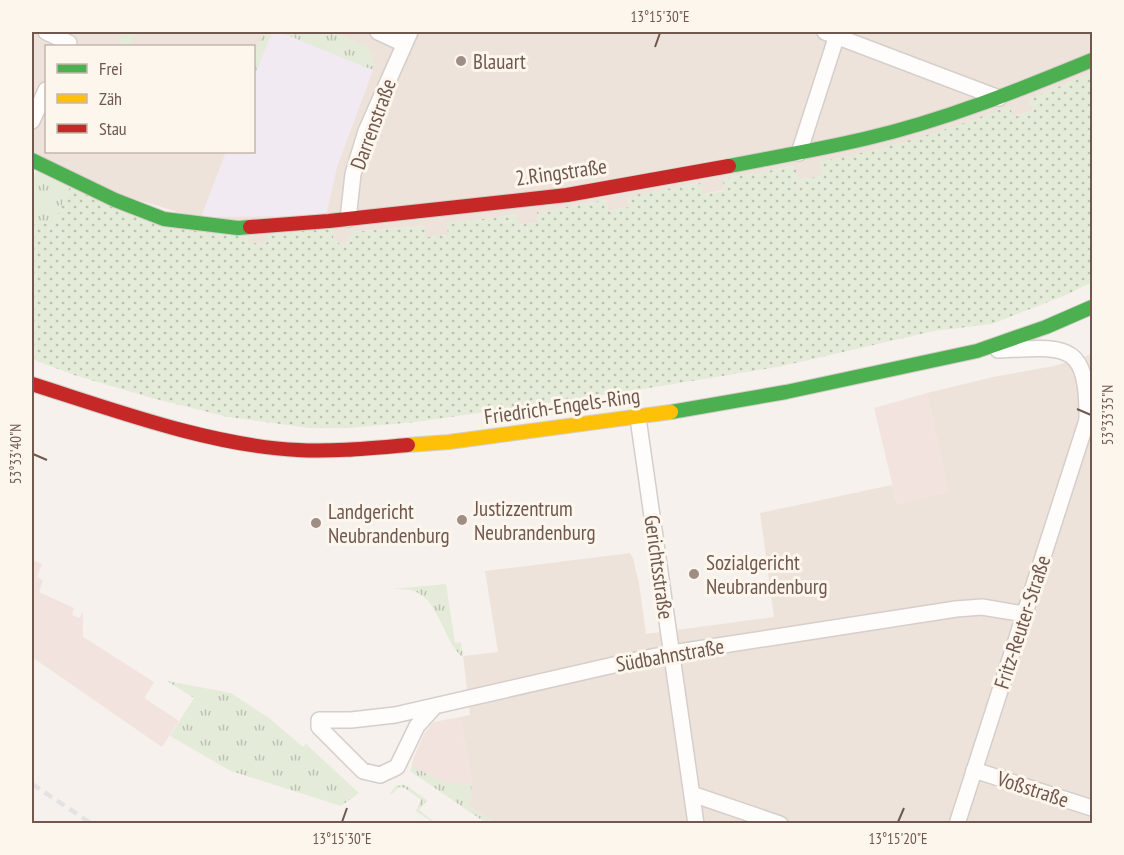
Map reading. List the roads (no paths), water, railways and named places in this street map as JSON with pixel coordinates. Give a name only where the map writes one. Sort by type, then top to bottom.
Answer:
[{"type":"street","points":[[46,32],[70,40]]},
{"type":"street","points":[[378,32],[407,38]]},
{"type":"street","points":[[799,153],[833,33],[999,98]]},
{"type":"street","name":"Darrenstraße","points":[[348,219],[353,174],[366,130],[407,38]]},
{"type":"street","name":"2.Ringstraße","points":[[32,160],[116,200],[159,217],[186,223],[238,228],[348,219],[567,195],[799,153],[869,138],[999,98],[1092,60]]},
{"type":"street","points":[[32,121],[45,92]]},
{"type":"street","name":"Friedrich-Engels-Ring","points":[[32,384],[71,398],[190,431],[248,444],[298,450],[360,449],[449,442],[638,418],[786,392],[977,351],[1046,327],[1092,307]]},
{"type":"street","name":"Fritz-Reuter-Straße","points":[[957,824],[1090,415],[1085,378],[1081,367],[1062,350],[1040,348],[977,351]]},
{"type":"street","name":"Gerichtsstraße","points":[[638,418],[696,824]]},
{"type":"street","name":"Südbahnstraße","points":[[435,706],[417,726],[397,766],[380,775],[363,771],[320,730],[319,720],[376,719],[672,653],[956,609],[982,607],[1024,614]]},
{"type":"street","name":"Voßstraße","points":[[974,770],[1092,808]]},
{"type":"street","points":[[692,794],[780,824]]},
{"type":"railway","points":[[32,784],[92,824]]},
{"type":"place","name":"Blauart","points":[[461,61]]},
{"type":"place","name":"Justizzentrum Neubrandenburg","points":[[462,520]]},
{"type":"place","name":"Landgericht Neubrandenburg","points":[[316,523]]},
{"type":"place","name":"Sozialgericht Neubrandenburg","points":[[694,574]]}]
